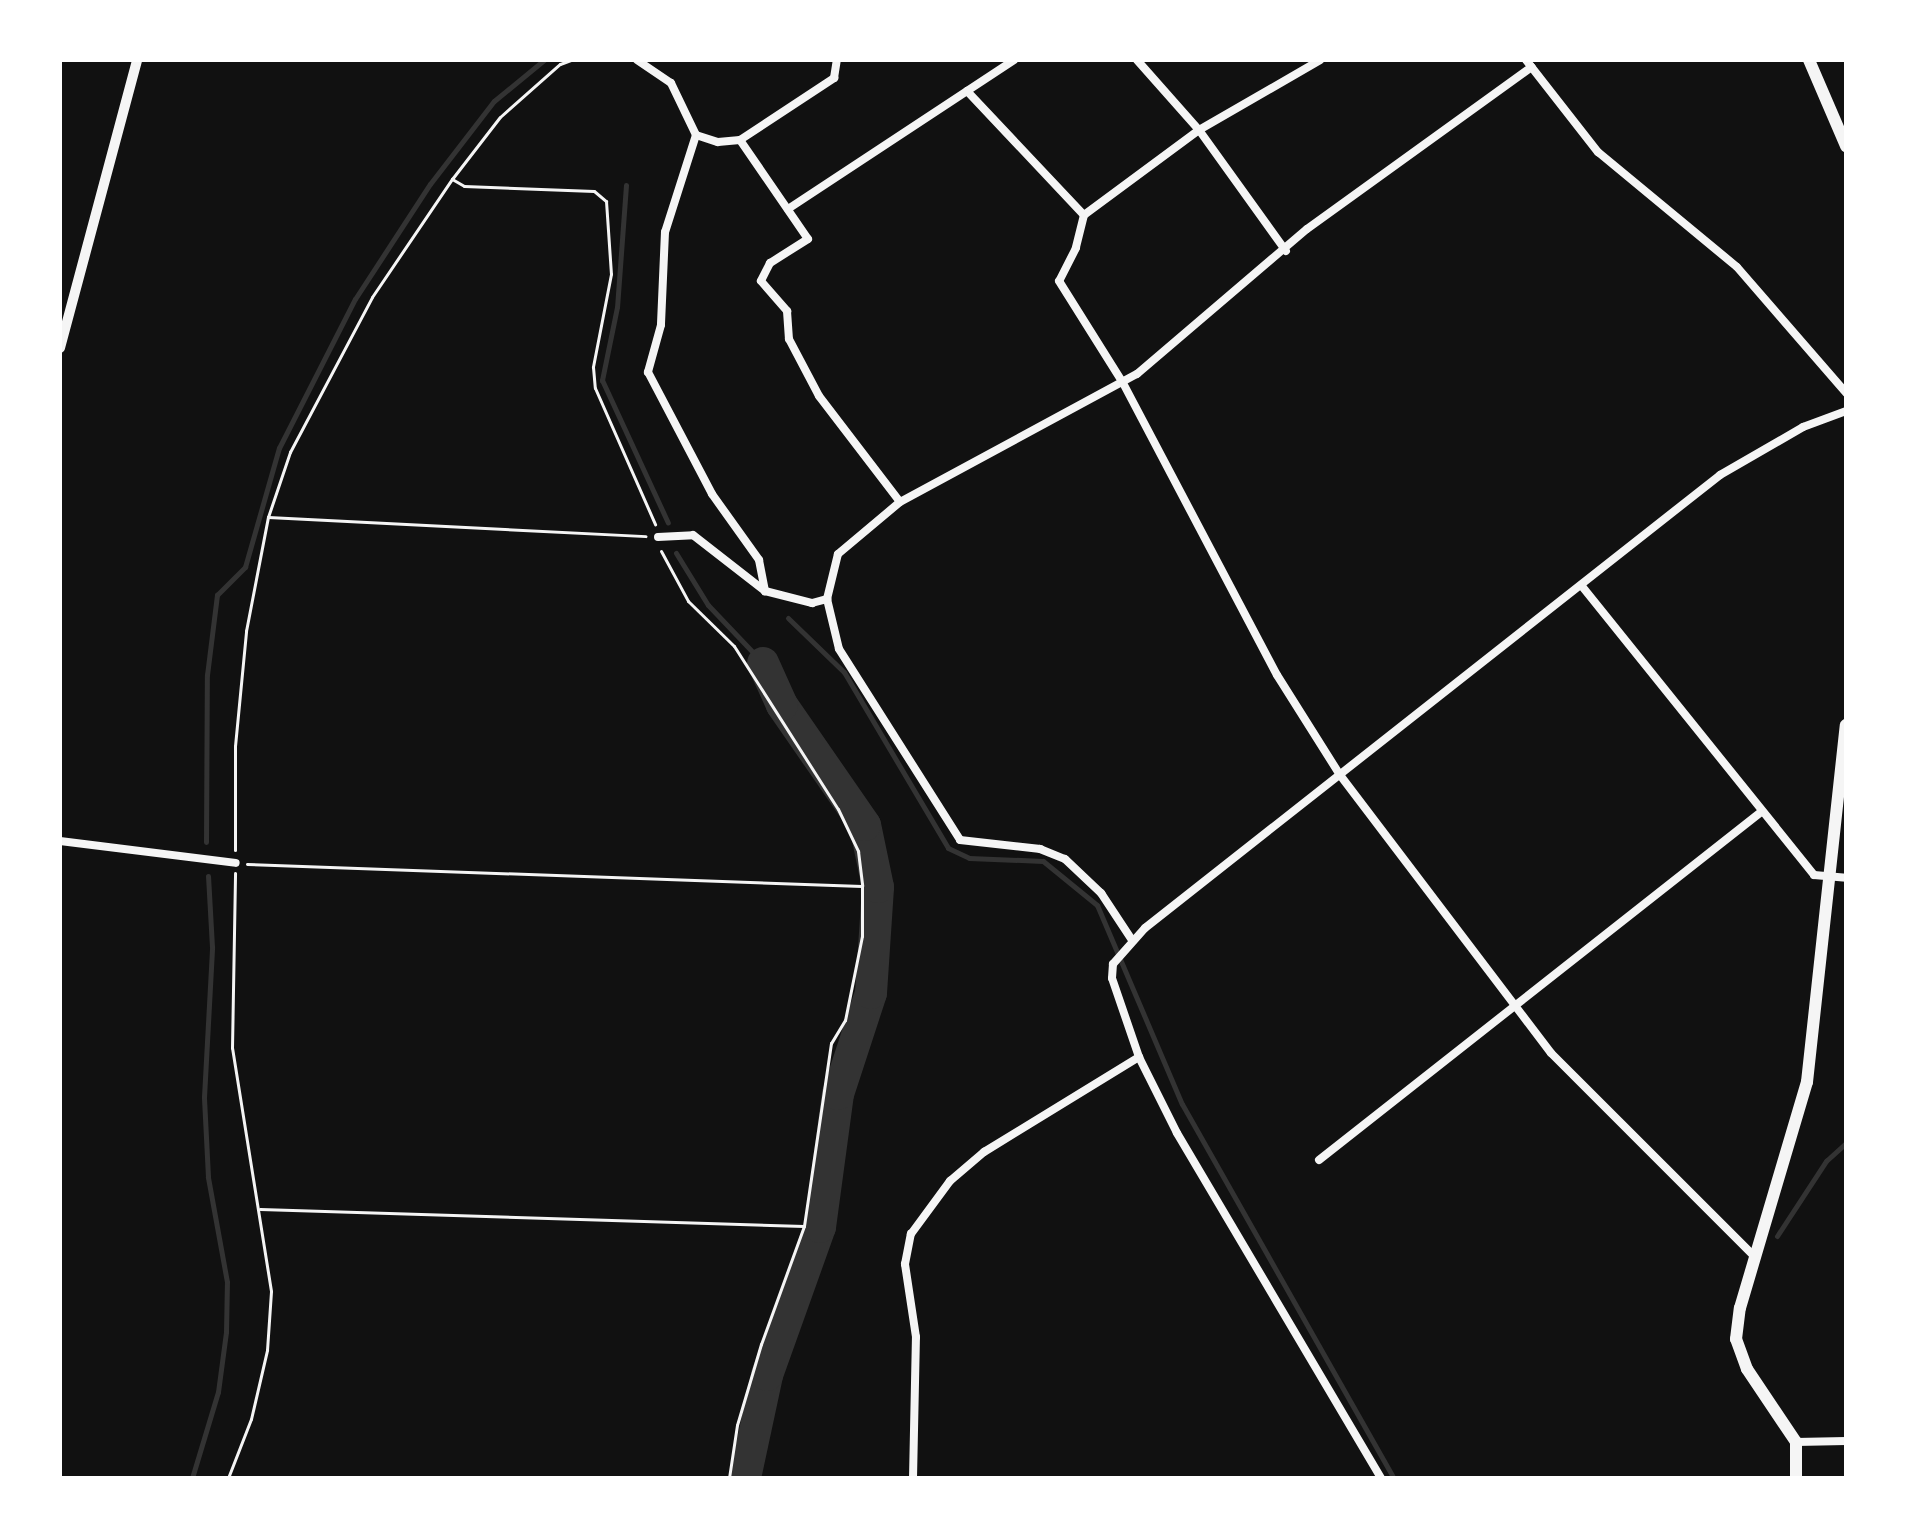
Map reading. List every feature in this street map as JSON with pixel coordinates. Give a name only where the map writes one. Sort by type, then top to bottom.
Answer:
[{"type":"main road","points":[[1809,60],[1846,146]]},
{"type":"main road","points":[[1796,1478],[1796,1442],[1747,1369],[1736,1339],[1755,1257],[1807,1082],[1846,725]]},
{"type":"street","points":[[60,348],[137,60]]},
{"type":"street","points":[[637,60],[671,83],[696,135],[665,232],[661,325],[648,372],[712,494],[759,560],[765,591]]},
{"type":"street","points":[[696,135],[718,142],[740,140],[834,78],[837,60]]},
{"type":"street","points":[[788,209],[1014,60]]},
{"type":"street","points":[[1137,60],[1199,130],[1286,251]]},
{"type":"street","points":[[1320,60],[1199,130],[1084,215],[1059,281],[1123,383],[1277,675],[1340,775],[1513,1008],[1644,1151],[1755,1257]]},
{"type":"street","points":[[1132,940],[1101,893],[1065,859],[1040,849],[960,840],[839,649],[827,599],[838,554],[900,502],[1123,383],[1286,251],[1529,64],[1598,152],[1737,267],[1846,393]]},
{"type":"street","points":[[967,91],[1084,215]]},
{"type":"street","points":[[740,140],[808,239],[770,263],[761,281],[787,311],[789,339],[819,396],[900,502]]},
{"type":"street","points":[[1381,1478],[1177,1133],[1139,1057],[1112,978],[1113,964],[1132,940],[1720,475],[1803,427],[1846,411]]},
{"type":"street","points":[[658,537],[693,535],[765,591],[801,603],[827,599]]},
{"type":"street","points":[[1581,585],[1814,875],[1846,878]]},
{"type":"street","points":[[1319,1160],[1761,812]]},
{"type":"street","points":[[60,841],[236,863]]},
{"type":"street","points":[[913,1478],[916,1337],[905,1264],[911,1234],[950,1181],[984,1152],[1139,1057]]},
{"type":"street","points":[[1796,1442],[1846,1441]]},
{"type":"path","points":[[228,1478],[251,1419],[267,1350],[271,1291],[232,1048],[235,746],[242,674],[268,517],[290,452],[372,297],[452,179],[500,117],[560,64],[571,60]]},
{"type":"path","points":[[452,179],[464,186],[594,191],[606,201],[611,274],[593,367],[595,388],[650,505],[663,560],[688,601],[734,646],[838,809],[858,851],[862,936],[845,1020],[831,1043],[804,1226],[761,1344],[737,1425],[729,1478]]},
{"type":"path","points":[[268,517],[658,537]]},
{"type":"path","points":[[236,863],[862,886]]},
{"type":"path","points":[[259,1209],[804,1226]]},
{"type":"waterway","points":[[206,842],[207,675],[217,595],[245,567],[279,448],[355,299],[430,184],[494,101],[544,60]]},
{"type":"waterway","points":[[626,185],[617,307],[602,380],[668,523]]},
{"type":"waterway","points":[[676,553],[708,605],[763,663]]},
{"type":"waterway","points":[[788,618],[844,672],[948,848],[969,858],[1043,861],[1097,905],[1182,1104],[1394,1478]]},
{"type":"waterway","points":[[745,1478],[767,1375],[820,1227],[838,1094],[871,993],[878,887],[865,825],[782,705],[763,663]]},
{"type":"waterway","points":[[192,1478],[218,1392],[226,1332],[227,1282],[208,1177],[204,1097],[212,947],[208,876]]},
{"type":"waterway","points":[[1777,1236],[1826,1161],[1846,1143]]}]
